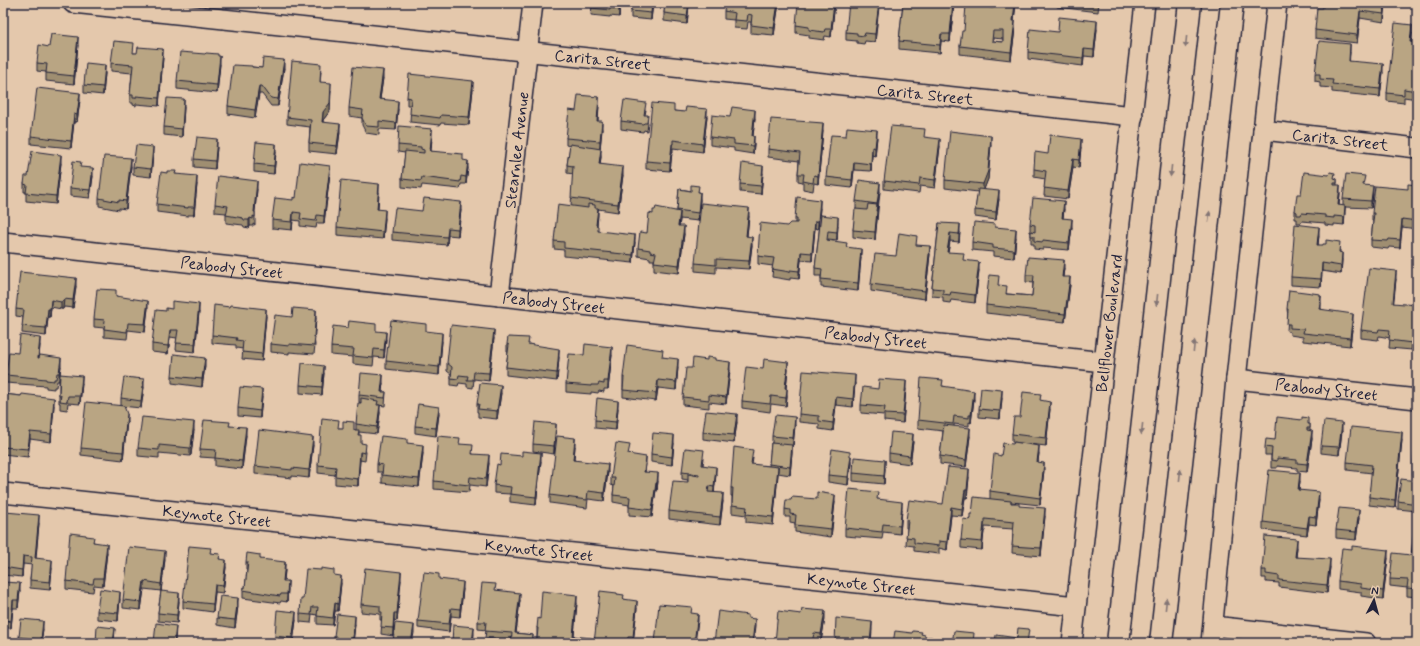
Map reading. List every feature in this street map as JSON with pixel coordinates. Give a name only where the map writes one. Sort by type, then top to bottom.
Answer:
[{"type":"main road","points":[[1118,643],[1190,3]]},
{"type":"main road","points":[[1161,643],[1232,3]]},
{"type":"street","name":"Carita Street","points":[[73,3],[1133,116]]},
{"type":"street","name":"Stearnlee Avenue","points":[[498,296],[533,3]]},
{"type":"street","name":"Bellflower Boulevard","points":[[1072,643],[1145,3]]},
{"type":"street","points":[[1277,3],[1236,379],[1212,634],[1366,643]]},
{"type":"street","name":"Carita Street","points":[[1263,130],[1417,148]]},
{"type":"street","name":"Peabody Street","points":[[3,242],[1104,362]]},
{"type":"street","name":"Peabody Street","points":[[1236,379],[1417,399]]},
{"type":"street","name":"Keynote Street","points":[[3,493],[1076,606]]},
{"type":"building","points":[[592,3],[620,3],[619,9],[610,8],[610,10],[591,8]]},
{"type":"building","points":[[631,3],[652,3],[651,13],[631,11]]},
{"type":"building","points":[[665,3],[689,3],[687,16],[664,13]]},
{"type":"building","points":[[725,3],[778,3],[774,28],[751,25],[752,15],[748,14],[747,21],[734,20],[735,13],[724,11]]},
{"type":"building","points":[[798,3],[834,3],[831,29],[825,29],[824,32],[809,30],[809,27],[796,25]]},
{"type":"building","points":[[849,3],[879,3],[875,34],[865,33],[864,36],[857,35],[857,33],[846,32]]},
{"type":"building","points":[[903,3],[953,3],[950,34],[941,34],[940,45],[899,41]]},
{"type":"building","points":[[1015,3],[1013,21],[1015,21],[1011,52],[960,46],[962,31],[964,31],[966,5],[993,8],[994,4],[989,4]],"holes":[[[993,31],[1003,31],[1003,42],[992,41]]]},
{"type":"building","points":[[1323,3],[1385,3],[1384,14],[1360,11],[1357,35],[1315,30],[1317,8],[1323,8]]},
{"type":"building","points":[[1059,17],[1097,21],[1094,50],[1084,49],[1083,58],[1028,52],[1030,29],[1058,32]]},
{"type":"building","points":[[1395,23],[1412,25],[1410,42],[1417,43],[1417,91],[1404,89],[1404,95],[1387,93]]},
{"type":"building","points":[[51,34],[78,37],[74,76],[46,73],[47,64],[37,63],[39,45],[49,47]]},
{"type":"building","points":[[114,41],[134,43],[133,53],[137,53],[138,47],[163,49],[159,98],[136,96],[136,98],[133,98],[133,95],[130,95],[133,65],[111,63]]},
{"type":"building","points":[[1319,41],[1350,44],[1349,61],[1383,64],[1380,89],[1332,84],[1333,80],[1320,79],[1320,74],[1315,74]]},
{"type":"building","points":[[180,52],[218,54],[218,56],[220,56],[217,85],[177,81]]},
{"type":"building","points":[[263,58],[284,60],[278,99],[271,98],[262,86],[259,86],[255,110],[228,106],[233,65],[262,68]]},
{"type":"building","points":[[292,61],[321,64],[320,82],[331,83],[330,103],[323,112],[322,122],[340,124],[337,146],[309,143],[311,120],[287,117]]},
{"type":"building","points":[[86,63],[105,65],[103,87],[84,85]]},
{"type":"building","points":[[353,67],[383,70],[379,99],[398,101],[396,123],[379,121],[379,127],[366,126],[362,118],[363,110],[349,108]]},
{"type":"building","points":[[409,74],[473,81],[469,117],[441,115],[440,118],[410,114],[411,98],[407,97]]},
{"type":"building","points":[[37,88],[80,93],[77,115],[74,114],[71,141],[31,136]]},
{"type":"building","points":[[578,95],[599,97],[597,121],[602,121],[600,141],[566,138],[569,110],[576,111]]},
{"type":"building","points":[[167,98],[184,99],[182,129],[164,127]]},
{"type":"building","points":[[624,100],[646,103],[644,115],[648,115],[647,123],[643,124],[621,121]]},
{"type":"building","points":[[652,103],[674,105],[674,111],[685,112],[686,107],[707,109],[703,144],[673,140],[670,163],[646,161]]},
{"type":"building","points":[[732,107],[755,110],[752,136],[754,136],[753,146],[734,144],[734,140],[710,137],[712,115],[730,117]]},
{"type":"building","points":[[771,119],[823,123],[818,176],[814,175],[813,183],[803,181],[804,174],[798,174],[800,153],[768,149]]},
{"type":"building","points":[[399,126],[432,129],[430,151],[463,154],[463,160],[468,161],[466,177],[461,176],[460,182],[422,177],[421,181],[402,179],[405,151],[424,153],[424,150],[421,149],[421,147],[398,145]]},
{"type":"building","points":[[891,126],[925,129],[924,137],[940,139],[935,180],[920,178],[919,185],[884,181]]},
{"type":"building","points":[[847,127],[877,130],[875,148],[872,147],[871,164],[854,162],[852,180],[826,177],[831,135],[846,136]]},
{"type":"building","points":[[950,131],[991,136],[988,171],[983,184],[945,180]]},
{"type":"building","points":[[1050,135],[1081,139],[1079,160],[1073,159],[1068,191],[1044,188],[1046,171],[1034,169],[1035,152],[1048,154]]},
{"type":"building","points":[[197,137],[217,139],[215,161],[194,159]]},
{"type":"building","points":[[256,142],[276,144],[274,166],[254,164]]},
{"type":"building","points":[[570,144],[601,149],[599,164],[623,167],[618,204],[571,198],[573,166],[567,165]]},
{"type":"building","points":[[136,145],[153,147],[151,169],[133,167]]},
{"type":"building","points":[[32,151],[61,155],[56,196],[26,193],[27,185],[24,184],[25,176],[28,176]]},
{"type":"building","points":[[104,156],[131,158],[126,201],[119,200],[119,202],[99,198]]},
{"type":"building","points":[[73,161],[81,162],[80,167],[93,168],[90,190],[70,188]]},
{"type":"building","points":[[300,162],[330,166],[324,216],[317,215],[316,221],[300,219],[301,213],[293,212],[292,222],[272,220],[275,198],[293,200],[293,197],[296,198]]},
{"type":"building","points":[[742,163],[763,166],[761,186],[740,184]]},
{"type":"building","points":[[167,171],[176,171],[175,174],[197,176],[194,207],[188,208],[157,204],[161,172],[167,173]]},
{"type":"building","points":[[1304,172],[1329,175],[1330,172],[1335,173],[1334,178],[1337,179],[1337,183],[1334,183],[1334,185],[1340,185],[1338,205],[1345,206],[1344,217],[1334,216],[1334,218],[1325,217],[1325,215],[1302,213],[1301,215],[1297,215],[1297,212],[1295,211],[1297,194],[1301,194]]},
{"type":"building","points":[[1346,174],[1365,176],[1363,185],[1373,186],[1371,201],[1343,199]]},
{"type":"building","points":[[218,176],[257,181],[254,212],[255,217],[253,216],[253,219],[250,218],[249,220],[244,220],[243,218],[226,215],[228,206],[215,204]]},
{"type":"building","points":[[341,180],[379,184],[377,209],[385,210],[383,232],[337,227]]},
{"type":"building","points":[[859,180],[880,183],[877,204],[856,201]]},
{"type":"building","points":[[1408,184],[1417,185],[1417,221],[1402,219],[1400,240],[1371,240],[1375,186],[1408,189]]},
{"type":"building","points":[[691,185],[699,186],[698,192],[700,192],[698,213],[677,210],[679,189],[691,191]]},
{"type":"building","points":[[978,189],[999,191],[996,212],[975,210]]},
{"type":"building","points":[[797,197],[820,200],[818,221],[815,221],[812,253],[801,252],[799,271],[790,270],[790,272],[772,269],[774,258],[758,256],[760,223],[787,226],[790,223],[797,223],[797,218],[795,218]]},
{"type":"building","points":[[424,198],[461,202],[458,229],[448,228],[447,237],[392,232],[395,208],[422,211]]},
{"type":"building","points":[[1033,198],[1064,201],[1062,218],[1072,219],[1069,243],[1043,240],[1043,242],[1034,241],[1034,236],[1031,236],[1031,231],[1035,232],[1035,225],[1030,224]]},
{"type":"building","points":[[701,203],[749,208],[746,236],[752,237],[749,261],[716,259],[716,265],[695,263]]},
{"type":"building","points":[[558,204],[588,208],[588,204],[595,205],[595,208],[598,208],[596,225],[598,226],[598,231],[635,235],[633,255],[564,248],[564,242],[554,241]]},
{"type":"building","points":[[868,204],[877,205],[875,232],[853,230],[855,209],[867,210]]},
{"type":"building","points":[[656,207],[680,212],[678,226],[684,226],[679,265],[654,262],[656,253],[650,252],[650,250],[638,248],[640,232],[647,233],[649,213],[653,214],[653,210],[655,210]]},
{"type":"building","points":[[821,215],[838,217],[837,232],[828,231],[827,240],[847,243],[846,247],[861,249],[858,283],[821,279],[822,269],[815,268]]},
{"type":"building","points":[[974,222],[995,224],[995,227],[1016,229],[1014,250],[993,248],[993,245],[972,242]]},
{"type":"building","points":[[939,223],[960,224],[959,234],[950,233],[947,252],[964,253],[963,260],[979,262],[975,295],[951,292],[950,295],[943,294],[943,289],[932,288]]},
{"type":"building","points":[[1295,224],[1319,227],[1317,245],[1326,244],[1326,240],[1340,242],[1339,252],[1342,253],[1341,266],[1322,263],[1321,279],[1291,277]]},
{"type":"building","points":[[899,233],[917,236],[916,245],[930,246],[925,291],[871,284],[875,254],[896,256]]},
{"type":"building","points":[[1028,257],[1064,260],[1062,277],[1070,277],[1065,314],[986,305],[989,275],[999,276],[998,285],[1007,286],[1006,294],[1032,296],[1034,275],[1026,275]]},
{"type":"building","points":[[1369,268],[1396,271],[1393,303],[1416,305],[1412,343],[1389,340],[1390,330],[1379,329],[1378,332],[1361,330]]},
{"type":"building","points":[[20,272],[76,278],[73,300],[64,299],[61,302],[51,300],[50,309],[48,309],[46,328],[22,326],[24,310],[16,309]]},
{"type":"building","points":[[97,289],[116,290],[116,296],[148,301],[145,324],[128,323],[127,332],[104,329],[105,320],[94,319]]},
{"type":"building","points":[[1289,290],[1320,294],[1319,309],[1353,314],[1350,338],[1303,333],[1304,329],[1290,328],[1290,324],[1287,324]]},
{"type":"building","points":[[172,301],[199,304],[195,344],[176,343],[178,330],[170,330],[168,346],[152,344],[156,310],[166,311],[166,308],[172,309]]},
{"type":"building","points":[[214,305],[230,307],[231,305],[266,309],[262,354],[242,352],[243,341],[236,340],[237,338],[212,335]]},
{"type":"building","points":[[293,308],[316,310],[314,346],[271,344],[275,315],[292,317]]},
{"type":"building","points":[[391,320],[426,324],[426,331],[442,333],[439,367],[386,361]]},
{"type":"building","points":[[349,321],[376,324],[376,331],[386,332],[384,350],[374,349],[373,358],[353,356],[354,349],[331,347],[333,326],[348,328]]},
{"type":"building","points":[[451,325],[494,330],[489,373],[474,372],[473,380],[467,380],[468,376],[459,375],[458,379],[451,378],[452,367],[447,363]]},
{"type":"building","points":[[20,335],[40,338],[38,358],[40,355],[61,358],[59,373],[57,373],[54,381],[6,375],[9,352],[18,353]]},
{"type":"building","points":[[508,337],[529,338],[528,344],[559,349],[557,373],[506,367],[509,345],[507,344]]},
{"type":"building","points":[[585,344],[612,347],[608,381],[604,381],[604,384],[599,383],[598,385],[591,386],[566,384],[569,354],[584,355]]},
{"type":"building","points":[[627,345],[663,350],[662,357],[678,359],[676,382],[658,380],[656,393],[623,390]]},
{"type":"building","points":[[174,354],[205,358],[202,379],[172,376]]},
{"type":"building","points":[[707,357],[715,358],[715,360],[730,362],[726,397],[709,395],[709,400],[683,397],[686,368],[692,368],[693,358],[707,360]]},
{"type":"building","points":[[764,359],[788,362],[785,388],[787,389],[786,398],[771,396],[770,404],[742,401],[746,367],[763,369]]},
{"type":"building","points":[[302,363],[324,366],[322,387],[300,385]]},
{"type":"building","points":[[803,371],[855,375],[853,399],[836,397],[833,423],[819,421],[819,416],[799,414]]},
{"type":"building","points":[[361,373],[383,375],[381,392],[386,392],[385,398],[359,395]]},
{"type":"building","points":[[60,374],[82,376],[80,396],[68,396],[67,402],[60,401]]},
{"type":"building","points":[[124,377],[144,379],[141,401],[121,398]]},
{"type":"building","points":[[921,378],[943,380],[942,386],[974,391],[971,415],[969,415],[969,418],[954,416],[953,424],[918,420]]},
{"type":"building","points":[[879,379],[906,381],[903,415],[884,414],[885,407],[861,405],[863,387],[878,389]]},
{"type":"building","points":[[480,383],[501,385],[497,411],[478,409],[479,404],[477,404]]},
{"type":"building","points":[[240,387],[262,389],[260,411],[238,408]]},
{"type":"building","points":[[981,388],[1002,390],[1000,411],[979,409]]},
{"type":"building","points":[[1023,392],[1041,394],[1040,400],[1050,402],[1046,438],[1012,434],[1014,417],[1020,417]]},
{"type":"building","points":[[3,394],[21,396],[22,394],[54,398],[51,434],[30,432],[28,449],[3,447]]},
{"type":"building","points":[[361,398],[378,401],[377,405],[380,405],[377,427],[356,424],[358,403],[361,403]]},
{"type":"building","points":[[597,398],[618,401],[616,422],[595,420]]},
{"type":"building","points":[[86,402],[124,406],[127,414],[123,452],[81,448]]},
{"type":"building","points":[[418,404],[439,407],[436,428],[415,426]]},
{"type":"building","points":[[706,411],[737,414],[734,435],[703,432]]},
{"type":"building","points":[[775,415],[795,417],[793,438],[772,436]]},
{"type":"building","points":[[142,417],[194,422],[191,447],[159,445],[159,450],[138,448]]},
{"type":"building","points":[[1277,417],[1302,420],[1302,417],[1308,418],[1310,428],[1307,428],[1307,430],[1312,431],[1307,464],[1297,463],[1297,460],[1277,458],[1277,461],[1271,460],[1272,448],[1265,447],[1266,439],[1275,440]]},
{"type":"building","points":[[322,418],[339,420],[338,428],[343,428],[343,421],[354,422],[354,430],[359,430],[358,435],[361,435],[361,443],[366,444],[365,453],[360,452],[358,479],[335,476],[336,467],[318,465]]},
{"type":"building","points":[[204,420],[230,422],[229,426],[246,427],[242,461],[215,458],[216,450],[200,449]]},
{"type":"building","points":[[1324,421],[1342,423],[1339,447],[1321,446]]},
{"type":"building","points":[[535,422],[556,424],[554,446],[533,444]]},
{"type":"building","points":[[944,425],[970,428],[966,460],[940,456]]},
{"type":"building","points":[[1351,427],[1402,432],[1395,500],[1369,497],[1372,465],[1347,462]]},
{"type":"building","points":[[259,430],[313,437],[309,470],[292,468],[292,470],[255,466]]},
{"type":"building","points":[[891,432],[913,434],[910,456],[889,453]]},
{"type":"building","points":[[653,433],[674,435],[672,457],[651,454]]},
{"type":"building","points":[[381,436],[407,439],[407,443],[423,445],[419,479],[382,475],[383,465],[377,464]]},
{"type":"building","points":[[438,436],[460,438],[459,444],[473,445],[472,454],[489,455],[486,479],[470,477],[469,485],[434,481]]},
{"type":"building","points":[[557,436],[575,438],[573,460],[608,464],[604,493],[588,491],[587,500],[550,495]]},
{"type":"building","points":[[1014,442],[1039,446],[1037,462],[1044,463],[1040,498],[990,491],[994,454],[1001,456],[1003,443],[1013,444]]},
{"type":"building","points":[[616,443],[630,445],[628,454],[646,457],[644,472],[658,473],[652,510],[629,507],[630,497],[613,495],[615,478],[611,478]]},
{"type":"building","points":[[771,443],[792,445],[790,467],[769,464]]},
{"type":"building","points":[[734,447],[753,450],[751,464],[778,467],[773,517],[746,514],[747,507],[732,505],[733,488],[731,488]]},
{"type":"building","points":[[685,448],[704,450],[702,465],[716,467],[714,487],[709,486],[708,492],[723,493],[720,517],[669,511],[673,481],[688,482],[688,474],[699,476],[699,474],[682,472]]},
{"type":"building","points":[[1415,448],[1417,448],[1417,467],[1413,467]]},
{"type":"building","points":[[832,449],[850,452],[851,456],[848,477],[828,475]]},
{"type":"building","points":[[522,451],[541,453],[536,497],[510,494],[511,487],[494,485],[497,464],[500,465],[501,454],[522,456]]},
{"type":"building","points":[[854,457],[885,460],[884,476],[853,473]]},
{"type":"building","points":[[948,467],[969,469],[967,490],[965,490],[962,509],[951,507],[947,542],[939,541],[939,546],[914,543],[914,538],[906,537],[908,521],[906,520],[909,500],[943,504]]},
{"type":"building","points":[[1269,470],[1300,473],[1298,490],[1319,492],[1316,517],[1309,516],[1307,528],[1263,522]]},
{"type":"building","points":[[1401,479],[1417,481],[1417,504],[1398,501]]},
{"type":"building","points":[[849,489],[878,492],[877,499],[902,502],[900,526],[883,524],[882,532],[845,528]]},
{"type":"building","points":[[817,492],[835,495],[831,529],[795,525],[796,515],[790,514],[790,510],[785,509],[786,500],[791,500],[792,497],[817,499]]},
{"type":"building","points":[[974,497],[1011,501],[1011,503],[1019,503],[1019,506],[1045,508],[1041,548],[1012,546],[1014,522],[985,519],[982,542],[961,540],[963,519],[970,520]]},
{"type":"building","points":[[1339,508],[1359,510],[1356,532],[1336,530]]},
{"type":"building","points":[[5,512],[39,515],[35,558],[52,560],[50,582],[30,580],[32,557],[23,556],[22,570],[3,567],[3,528]]},
{"type":"building","points":[[1414,531],[1417,532],[1417,589],[1407,588],[1408,580],[1390,579],[1393,553],[1411,555]]},
{"type":"building","points":[[70,533],[94,537],[93,542],[107,544],[103,578],[94,578],[93,584],[66,581]]},
{"type":"building","points":[[1265,536],[1297,539],[1295,557],[1330,559],[1327,585],[1279,580],[1279,576],[1266,574],[1266,570],[1262,570]]},
{"type":"building","points":[[189,546],[211,548],[210,553],[220,554],[219,559],[226,560],[223,586],[215,585],[213,604],[183,601]]},
{"type":"building","points":[[1352,546],[1388,550],[1383,591],[1361,588],[1361,584],[1338,581],[1342,548],[1352,549]]},
{"type":"building","points":[[129,547],[165,551],[161,584],[144,581],[141,602],[123,600]]},
{"type":"building","points":[[247,553],[260,555],[260,559],[285,562],[283,581],[288,581],[287,594],[281,594],[280,596],[243,590],[243,588],[245,588],[248,562],[246,562]]},
{"type":"building","points":[[321,568],[334,570],[334,575],[341,576],[338,604],[335,603],[333,618],[317,616],[318,607],[312,607],[311,615],[300,614],[306,569],[321,570]]},
{"type":"building","points":[[365,568],[401,572],[397,613],[394,613],[393,628],[381,627],[382,612],[380,612],[380,606],[361,604]]},
{"type":"building","points":[[424,572],[439,574],[439,579],[463,582],[460,609],[451,608],[449,624],[418,621]]},
{"type":"building","points":[[3,582],[20,583],[18,600],[13,600],[11,621],[3,620]]},
{"type":"building","points":[[482,583],[496,584],[495,590],[520,593],[515,633],[533,635],[532,643],[511,643],[512,633],[485,631],[486,622],[478,622]]},
{"type":"building","points":[[100,589],[120,592],[118,613],[97,611]]},
{"type":"building","points":[[161,591],[179,593],[177,615],[158,613]]},
{"type":"building","points":[[542,591],[577,595],[573,636],[591,638],[591,643],[553,643],[553,641],[537,639]]},
{"type":"building","points":[[600,591],[617,593],[624,595],[623,599],[637,601],[633,637],[628,637],[627,643],[594,643]]},
{"type":"building","points":[[220,596],[238,598],[235,620],[217,618]]},
{"type":"building","points":[[659,604],[692,607],[691,613],[698,614],[694,643],[655,643]]},
{"type":"building","points":[[802,609],[825,611],[821,634],[814,633],[812,643],[775,643],[778,611],[801,614]]},
{"type":"building","points":[[277,610],[296,612],[292,638],[275,636]]},
{"type":"building","points":[[718,611],[748,615],[748,618],[755,619],[752,643],[714,643]]},
{"type":"building","points":[[337,614],[355,616],[353,638],[351,638],[350,643],[335,643],[336,636],[334,636]]},
{"type":"building","points":[[836,618],[872,622],[870,643],[835,643]]},
{"type":"building","points":[[21,619],[43,621],[41,640],[19,637]]},
{"type":"building","points":[[156,623],[176,626],[174,643],[154,643]]},
{"type":"building","points":[[395,623],[414,625],[411,643],[393,643]]},
{"type":"building","points":[[453,625],[474,627],[472,643],[452,643]]},
{"type":"building","points":[[97,626],[115,628],[113,643],[96,643]]},
{"type":"building","points":[[1018,628],[1029,629],[1027,643],[995,643],[996,635],[1017,638]]},
{"type":"building","points":[[895,631],[912,633],[913,631],[922,632],[921,634],[925,635],[925,637],[932,637],[931,643],[893,643]]},
{"type":"building","points":[[954,631],[974,633],[973,643],[952,643]]},
{"type":"building","points":[[3,641],[19,642],[19,643],[3,643]]}]
